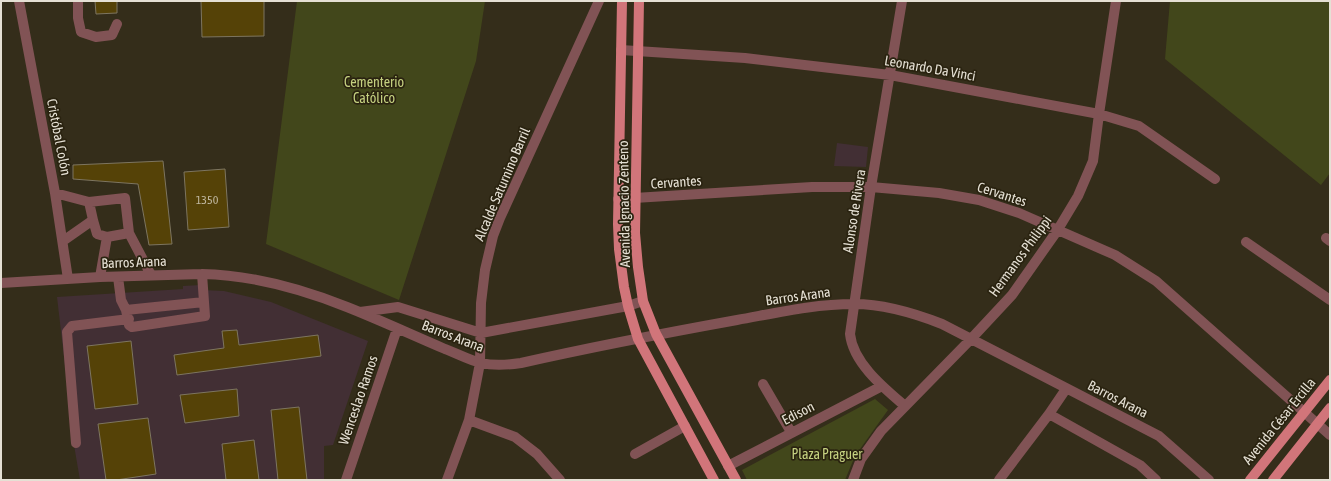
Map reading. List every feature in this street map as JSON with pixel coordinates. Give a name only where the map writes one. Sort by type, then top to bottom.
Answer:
[{"type":"main road","name":"Avenida Ignacio Zenteno","points":[[622,1],[618,199],[619,249],[628,306],[638,339],[714,480]]},
{"type":"main road","name":"Avenida Ignacio Zenteno","points":[[639,1],[636,250],[643,302],[656,334],[736,480]]},
{"type":"main road","name":"Avenida César Ercilla","points":[[1250,480],[1330,380]]},
{"type":"main road","points":[[1273,480],[1330,408]]},
{"type":"street","name":"Cristóbal Colón","points":[[19,1],[55,193],[68,279]]},
{"type":"street","points":[[78,1],[78,18],[81,32],[96,37],[112,35],[117,24]]},
{"type":"street","name":"Alcalde Saturnino Barril","points":[[447,480],[469,420],[480,363],[482,286],[493,236],[599,1]]},
{"type":"street","name":"Alonso de Rivera","points":[[902,1],[871,187],[850,329],[852,345],[858,357],[882,386],[905,406]]},
{"type":"street","name":"Hermanos Philippi","points":[[853,480],[861,460],[881,431],[1012,295],[1057,231],[1078,196],[1093,161],[1116,1]]},
{"type":"street","name":"Leonardo Da Vinci","points":[[621,50],[745,58],[890,75],[1099,114],[1139,126],[1215,179]]},
{"type":"street","name":"Cervantes","points":[[618,199],[812,187],[871,187],[939,193],[979,200],[1019,213],[1057,231],[1115,255],[1156,281],[1330,435]]},
{"type":"street","points":[[55,193],[89,202],[125,198],[129,234],[151,275]]},
{"type":"street","points":[[89,202],[97,234],[107,237],[129,234]]},
{"type":"street","points":[[63,241],[93,220]]},
{"type":"street","points":[[100,277],[107,237]]},
{"type":"street","points":[[1246,242],[1330,300]]},
{"type":"street","points":[[118,277],[121,300],[128,315],[129,325],[132,326],[205,316],[202,274]]},
{"type":"street","name":"Barros Arana","points":[[1,283],[100,277],[217,274],[268,283],[320,297],[480,363],[499,365],[521,363],[656,334],[818,306],[854,304],[873,305],[910,313],[942,324],[1159,436],[1209,480]]},
{"type":"street","points":[[76,443],[67,332],[72,326],[204,302]]},
{"type":"street","name":"Barros Arana","points":[[359,312],[398,308],[481,333],[643,302]]},
{"type":"street","name":"Wenceslao Ramos","points":[[346,480],[397,329]]},
{"type":"street","points":[[763,384],[791,432]]},
{"type":"street","name":"Edison","points":[[728,466],[882,386]]},
{"type":"street","points":[[999,480],[1050,414],[1066,388]]},
{"type":"street","points":[[1050,414],[1140,465],[1156,480]]},
{"type":"street","points":[[469,420],[514,437],[537,454],[560,480]]},
{"type":"street","points":[[635,454],[685,426]]},
{"type":"shaded area","points":[[837,143],[868,147],[866,167],[834,166]]},
{"type":"shaded area","points":[[201,285],[202,290],[224,291],[271,302],[368,341],[333,445],[324,446],[324,480],[80,480],[75,451],[57,297],[183,289],[183,286]]},
{"type":"green space","name":"Cementerio Católico","points":[[297,1],[485,1],[476,61],[399,300],[266,244]]},
{"type":"green space","points":[[1170,1],[1330,1],[1330,173],[1321,185],[1165,59]]},
{"type":"green space","name":"Plaza Praguer","points":[[875,399],[888,410],[855,456],[845,480],[747,480],[742,470]]},
{"type":"building","points":[[95,1],[117,1],[117,13],[96,14]]},
{"type":"building","points":[[201,1],[264,1],[264,36],[202,37]]},
{"type":"building","points":[[163,161],[172,244],[149,245],[138,184],[73,179],[73,165]]},
{"type":"building","points":[[225,169],[229,227],[188,230],[184,172]]},
{"type":"building","points":[[237,330],[239,345],[318,335],[321,356],[177,375],[174,355],[224,348],[222,331]]},
{"type":"building","points":[[131,341],[138,404],[95,409],[87,346]]},
{"type":"building","points":[[237,389],[239,416],[185,423],[180,395]]},
{"type":"building","points":[[299,407],[307,480],[278,480],[271,410]]},
{"type":"building","points":[[148,418],[156,474],[106,480],[98,424]]},
{"type":"building","points":[[254,440],[259,480],[226,480],[222,444]]}]
